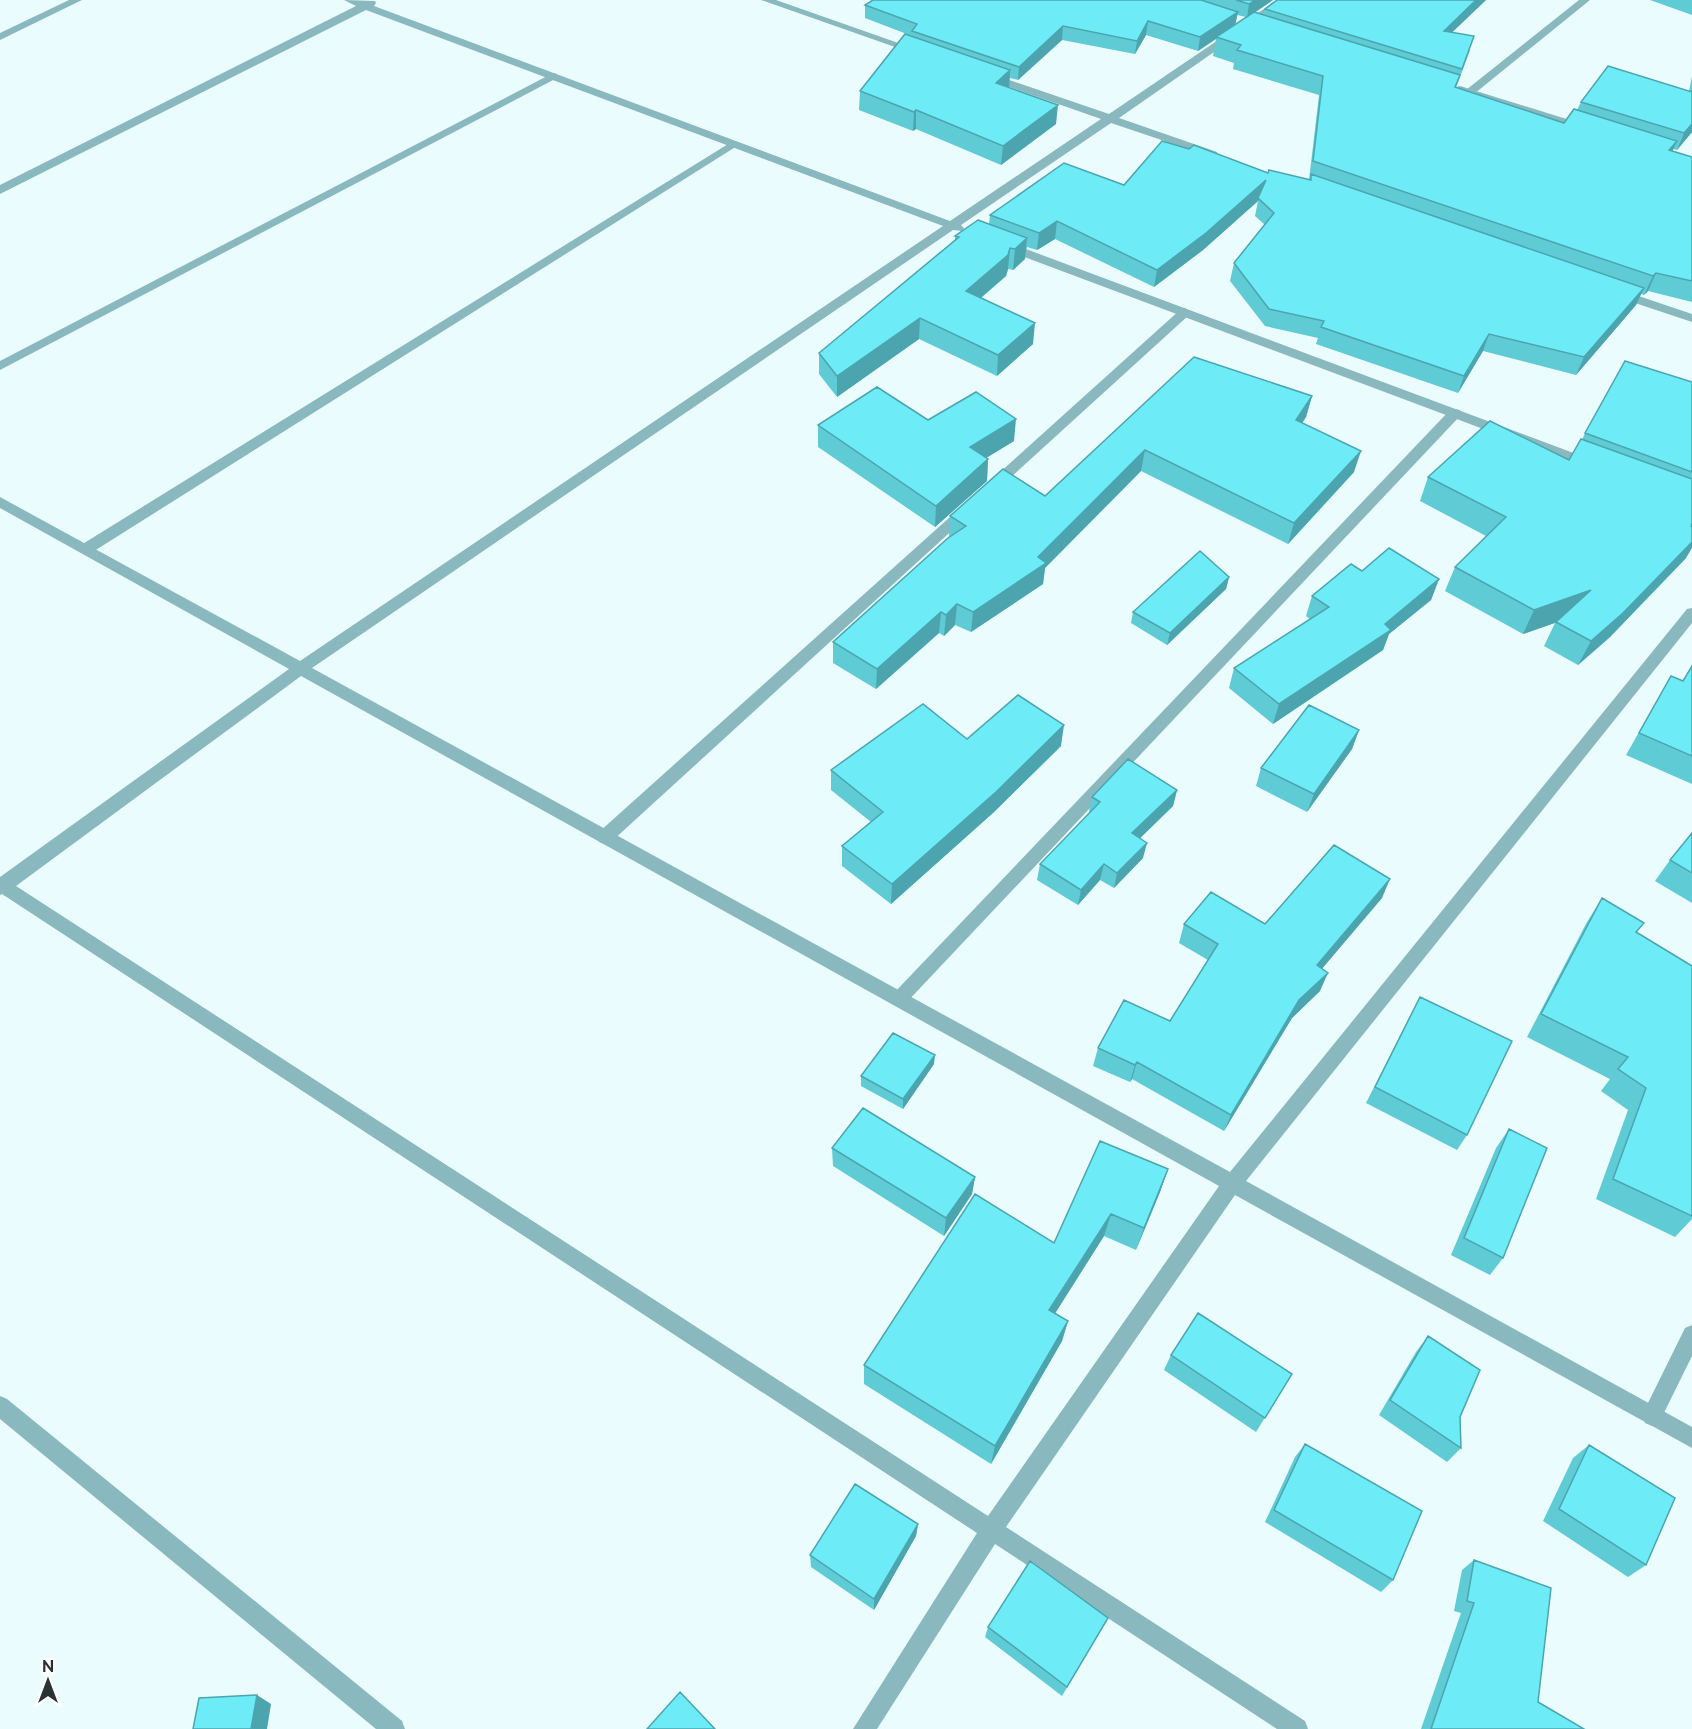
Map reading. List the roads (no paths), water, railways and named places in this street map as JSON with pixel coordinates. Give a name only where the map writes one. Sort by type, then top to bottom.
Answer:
[{"type":"street","points":[[0,37],[77,0]]},
{"type":"street","points":[[349,0],[974,234]]},
{"type":"street","points":[[0,190],[377,0]]},
{"type":"street","points":[[766,0],[932,57]]},
{"type":"street","points":[[1284,0],[301,668],[1,886],[1297,1729]]},
{"type":"street","points":[[1470,93],[1585,0]]},
{"type":"street","points":[[977,73],[1222,157]]},
{"type":"street","points":[[0,366],[553,76]]},
{"type":"street","points":[[1448,86],[1592,130]]},
{"type":"street","points":[[86,549],[733,144]]},
{"type":"street","points":[[996,242],[1606,470]]},
{"type":"street","points":[[1602,288],[1692,318]]},
{"type":"street","points":[[605,837],[1185,312]]},
{"type":"street","points":[[899,999],[1455,413]]},
{"type":"street","points":[[0,502],[1692,1438]]},
{"type":"street","points":[[864,1729],[992,1529],[1232,1184],[1692,613]]},
{"type":"street","points":[[1653,1416],[1692,1335]]},
{"type":"street","points":[[0,1406],[394,1729]]}]
